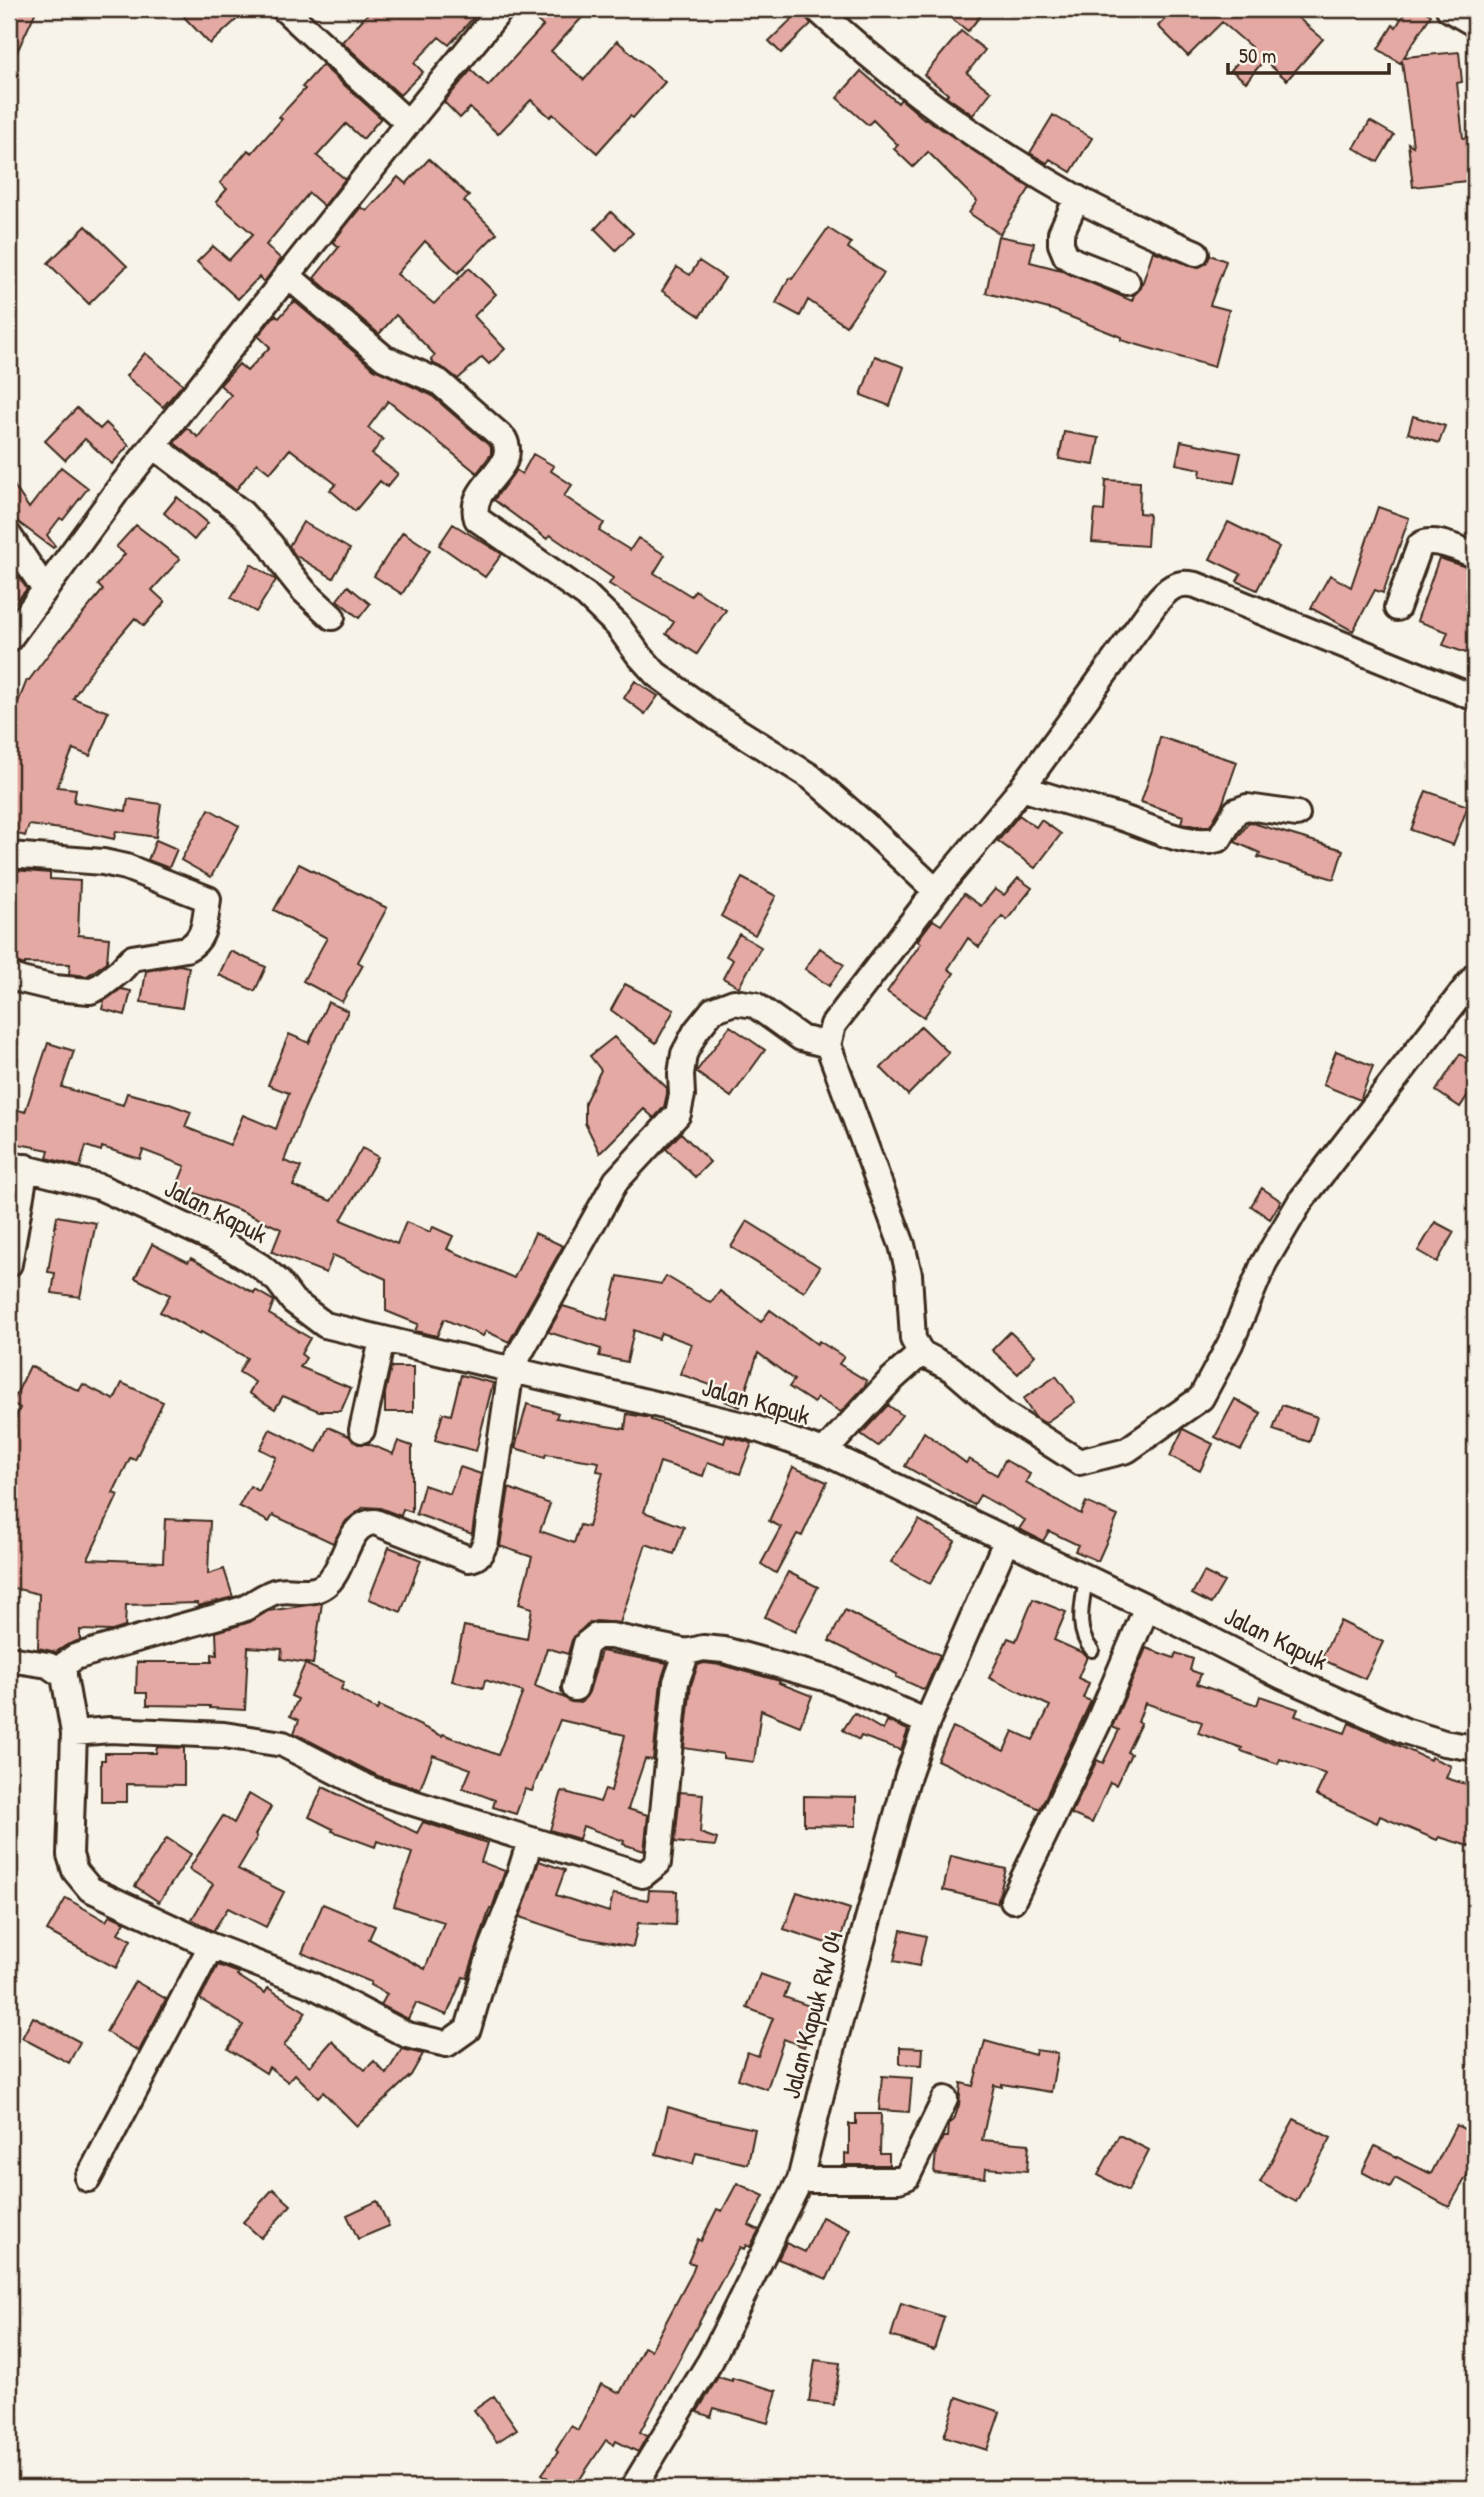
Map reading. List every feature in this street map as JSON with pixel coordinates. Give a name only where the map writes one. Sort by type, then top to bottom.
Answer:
[{"type":"street","points":[[284,9],[408,123]]},
{"type":"street","points":[[9,639],[118,490],[501,9]]},
{"type":"street","points":[[817,9],[858,47],[943,111],[1027,169],[1126,223],[1196,253]]},
{"type":"street","points":[[1449,9],[1475,24]]},
{"type":"street","points":[[1077,198],[1061,233],[1061,244],[1066,256],[1128,282]]},
{"type":"street","points":[[287,275],[384,358],[439,382],[505,439],[507,456],[477,499],[473,509],[477,519],[586,595],[618,626],[656,674],[717,718],[811,777],[936,891]]},
{"type":"street","points":[[154,446],[242,513],[271,545],[304,591],[332,617]]},
{"type":"street","points":[[9,536],[44,588]]},
{"type":"street","points":[[1396,608],[1420,545],[1427,541],[1475,555]]},
{"type":"street","points":[[1473,689],[1187,582],[1175,584],[1165,591],[1022,788],[936,891],[833,1025],[828,1045],[902,1245],[909,1274],[914,1339],[921,1353],[952,1369],[1005,1415],[1079,1462],[1127,1450],[1201,1398],[1230,1344],[1264,1263],[1300,1202],[1475,976]]},
{"type":"street","points":[[1022,788],[1177,837],[1207,843],[1219,839],[1236,811],[1247,807],[1297,814]]},
{"type":"street","points":[[9,855],[103,862],[126,867],[208,899],[202,937],[194,946],[132,958],[101,986],[90,991],[54,988],[9,975]]},
{"type":"street","points":[[530,1841],[492,1948],[468,2029],[447,2044],[407,2035],[312,1985],[211,1946],[90,1889],[75,1871],[71,1854],[74,1733],[64,1665],[75,1657],[245,1608],[276,1591],[308,1592],[324,1586],[336,1573],[359,1528],[367,1522],[375,1522],[469,1559],[480,1555],[486,1541],[511,1369],[617,1181],[678,1114],[684,1054],[696,1031],[713,1010],[733,1002],[755,1005],[801,1038],[828,1045]]},
{"type":"street","points":[[9,1264],[17,1165]]},
{"type":"street","name":"Jalan Kapuk","points":[[17,1165],[100,1187],[224,1244],[260,1266],[278,1281],[293,1301],[325,1325],[751,1427],[824,1452],[1086,1577],[1282,1676],[1405,1731],[1444,1743],[1475,1748]]},
{"type":"street","points":[[362,1430],[382,1340]]},
{"type":"street","points":[[824,1452],[891,1380],[921,1353]]},
{"type":"street","name":"Jalan Kapuk RW 04","points":[[633,2488],[711,2360],[800,2180],[834,2042],[908,1775],[927,1722],[1007,1539]]},
{"type":"street","points":[[1013,1900],[1098,1723],[1147,1607]]},
{"type":"street","points":[[575,1688],[586,1644],[596,1636],[611,1636],[687,1652],[703,1648],[724,1650],[828,1679],[927,1722]]},
{"type":"street","points":[[74,1733],[110,1730],[198,1734],[283,1744],[372,1790],[643,1875],[658,1863],[676,1682],[687,1652]]},
{"type":"street","points":[[9,1659],[48,1665],[64,1676]]},
{"type":"street","points":[[88,2179],[211,1946]]},
{"type":"street","points":[[800,2180],[898,2180],[907,2177],[945,2099]]},
{"type":"lane","points":[[1086,1577],[1081,1630],[1084,1641],[1092,1650]]},
{"type":"building","points":[[9,9],[37,9],[9,69]]},
{"type":"building","points":[[193,9],[248,9],[210,44],[184,17]]},
{"type":"building","points":[[372,9],[463,9],[473,18],[449,45],[439,37],[414,63],[423,72],[400,95],[342,42]]},
{"type":"building","points":[[524,9],[590,9],[551,51],[584,80],[617,41],[665,82],[597,153],[553,114],[550,117],[531,100],[498,134],[470,108],[460,118],[444,102],[471,70],[488,86],[543,26]]},
{"type":"building","points":[[959,9],[986,9],[968,31],[951,18]]},
{"type":"building","points":[[1175,9],[1303,9],[1296,16],[1323,39],[1287,80],[1264,60],[1246,82],[1231,70],[1251,47],[1222,22],[1188,56],[1158,26]]},
{"type":"building","points":[[1407,9],[1421,9],[1431,15],[1404,57],[1459,52],[1462,82],[1457,83],[1463,138],[1473,137],[1475,180],[1413,187],[1408,143],[1413,146],[1402,61],[1400,63],[1378,49]]},
{"type":"building","points":[[801,10],[811,24],[781,53],[769,41]]},
{"type":"building","points":[[961,31],[985,50],[967,73],[991,92],[973,115],[946,96],[948,94],[924,75]]},
{"type":"building","points":[[322,65],[381,118],[363,139],[346,124],[317,156],[345,179],[324,206],[309,193],[266,245],[281,259],[264,282],[259,277],[238,299],[197,262],[213,246],[229,260],[253,234],[216,202],[227,189],[220,183],[248,150],[252,153],[282,119],[279,117],[305,89],[302,87]]},
{"type":"building","points":[[861,71],[898,103],[901,99],[924,119],[1030,188],[1000,234],[969,213],[977,201],[928,152],[913,167],[894,149],[898,145],[873,120],[868,125],[837,98]]},
{"type":"building","points":[[1053,115],[1092,138],[1071,172],[1050,159],[1047,163],[1030,153]]},
{"type":"building","points":[[1370,121],[1394,135],[1378,162],[1354,148]]},
{"type":"building","points":[[429,159],[469,196],[464,201],[497,233],[458,273],[425,241],[397,274],[434,304],[469,268],[496,294],[474,316],[505,349],[489,364],[482,357],[458,379],[434,364],[431,359],[435,355],[396,315],[379,334],[314,278],[339,247],[333,242],[361,207],[367,211],[398,177],[406,184]]},
{"type":"building","points":[[611,212],[633,233],[616,250],[595,229]]},
{"type":"building","points":[[86,226],[127,266],[89,304],[48,263]]},
{"type":"building","points":[[828,228],[851,243],[848,248],[884,273],[846,326],[808,300],[800,316],[776,303],[789,278],[792,279]]},
{"type":"building","points":[[998,236],[1034,243],[1030,262],[1061,270],[1132,301],[1141,288],[1153,251],[1197,268],[1205,264],[1210,255],[1226,261],[1210,305],[1229,310],[1214,367],[1121,340],[1121,337],[1053,310],[986,293]]},
{"type":"building","points":[[699,261],[725,278],[700,316],[662,291],[677,267],[690,275]]},
{"type":"building","points":[[294,301],[374,369],[431,395],[491,447],[491,454],[477,473],[388,401],[368,428],[383,439],[372,454],[398,474],[387,487],[380,481],[355,511],[330,490],[336,484],[290,449],[270,473],[257,463],[236,490],[174,443],[187,428],[198,437],[231,395],[220,385],[239,364],[247,371],[270,347],[258,336],[275,315],[279,318]]},
{"type":"building","points":[[145,353],[183,384],[163,407],[126,376]]},
{"type":"building","points":[[875,356],[904,367],[890,406],[861,395]]},
{"type":"building","points":[[77,408],[100,429],[106,423],[129,445],[112,464],[85,439],[65,460],[45,441]]},
{"type":"building","points":[[1413,416],[1445,426],[1439,443],[1408,433]]},
{"type":"building","points":[[1064,432],[1099,438],[1094,465],[1059,459]]},
{"type":"building","points":[[1181,441],[1241,453],[1234,483],[1200,476],[1201,469],[1176,464]]},
{"type":"building","points":[[533,454],[554,466],[551,471],[572,485],[564,496],[604,523],[599,531],[630,550],[638,538],[665,555],[654,573],[691,596],[695,590],[726,610],[697,654],[666,634],[674,622],[609,584],[613,578],[550,535],[547,539],[494,500],[516,470],[522,474]]},
{"type":"building","points":[[61,467],[88,488],[63,520],[60,518],[47,535],[55,546],[53,548],[18,522],[9,509],[9,478],[29,508]]},
{"type":"building","points":[[1106,480],[1140,482],[1139,513],[1149,514],[1147,546],[1092,542],[1095,510],[1104,511]]},
{"type":"building","points":[[177,497],[208,523],[194,540],[164,513]]},
{"type":"building","points":[[1378,507],[1409,518],[1383,593],[1375,590],[1353,631],[1311,608],[1330,575],[1351,587]]},
{"type":"building","points":[[303,522],[350,549],[333,578],[295,555],[289,546]]},
{"type":"building","points":[[1228,522],[1279,547],[1257,590],[1237,581],[1241,574],[1210,559]]},
{"type":"building","points":[[453,524],[502,554],[485,577],[439,545]]},
{"type":"building","points":[[136,525],[180,559],[152,590],[165,602],[144,626],[135,618],[95,665],[73,698],[108,712],[90,756],[73,749],[57,787],[76,789],[74,802],[126,811],[128,799],[161,804],[156,837],[116,831],[114,839],[29,825],[25,836],[9,831],[9,725],[27,680],[103,590],[98,585],[125,554],[116,547]]},
{"type":"building","points":[[403,532],[430,550],[402,594],[374,576]]},
{"type":"building","points":[[1439,558],[1475,570],[1475,656],[1443,645],[1448,632],[1417,621]]},
{"type":"building","points":[[9,564],[27,589],[9,610]]},
{"type":"building","points":[[251,564],[276,580],[256,612],[231,598]]},
{"type":"building","points":[[348,586],[370,604],[359,618],[337,600]]},
{"type":"building","points":[[635,681],[658,696],[645,714],[624,698]]},
{"type":"building","points":[[1160,737],[1237,762],[1222,805],[1210,826],[1181,823],[1183,816],[1141,802]]},
{"type":"building","points":[[1426,791],[1468,806],[1453,845],[1411,830]]},
{"type":"building","points":[[209,809],[239,826],[211,877],[181,860]]},
{"type":"building","points":[[1019,815],[1036,827],[1041,820],[1061,834],[1035,868],[998,841]]},
{"type":"building","points":[[1249,822],[1343,850],[1334,879],[1258,857],[1260,853],[1235,842]]},
{"type":"building","points":[[156,840],[177,849],[169,868],[148,860]]},
{"type":"building","points":[[299,864],[387,908],[358,962],[363,965],[342,1002],[303,981],[327,938],[274,910]]},
{"type":"building","points":[[13,870],[50,873],[50,879],[80,881],[78,935],[109,938],[107,962],[87,976],[69,974],[70,964],[25,965],[9,960]]},
{"type":"building","points":[[742,878],[776,896],[755,935],[721,916]]},
{"type":"building","points":[[1018,878],[1032,888],[1007,920],[1002,916],[979,947],[968,938],[948,969],[954,973],[924,1017],[887,992],[921,943],[917,941],[933,920],[941,925],[964,894],[981,906],[995,889],[1004,895]]},
{"type":"building","points":[[739,934],[761,947],[739,987],[723,978],[733,960],[726,956]]},
{"type":"building","points":[[820,948],[844,965],[829,986],[805,969]]},
{"type":"building","points":[[230,951],[266,967],[255,991],[219,975]]},
{"type":"building","points":[[179,965],[189,967],[182,1008],[141,1002],[146,971]]},
{"type":"building","points":[[625,984],[674,1010],[656,1043],[611,1010]]},
{"type":"building","points":[[121,989],[131,991],[125,1015],[102,1009],[104,1001]]},
{"type":"building","points":[[328,1002],[348,1011],[284,1161],[301,1167],[293,1186],[331,1201],[362,1148],[378,1157],[341,1220],[397,1244],[406,1222],[430,1232],[433,1227],[453,1236],[447,1249],[514,1278],[535,1233],[563,1246],[509,1342],[486,1331],[483,1336],[444,1319],[437,1336],[415,1331],[418,1324],[386,1311],[386,1279],[333,1255],[326,1273],[272,1252],[281,1229],[177,1186],[185,1166],[143,1150],[140,1159],[102,1147],[101,1151],[86,1146],[80,1167],[47,1158],[49,1150],[9,1142],[9,1107],[25,1112],[48,1043],[74,1051],[62,1087],[123,1105],[127,1093],[167,1103],[191,1112],[185,1127],[230,1145],[243,1115],[276,1129],[289,1093],[268,1085],[289,1034],[309,1043]]},
{"type":"building","points":[[730,1026],[765,1050],[731,1097],[696,1072]]},
{"type":"building","points":[[921,1026],[949,1053],[908,1095],[881,1068]]},
{"type":"building","points":[[614,1037],[667,1088],[667,1094],[664,1107],[654,1118],[644,1109],[600,1153],[585,1123],[585,1102],[601,1070],[590,1056]]},
{"type":"building","points":[[1336,1051],[1373,1066],[1360,1100],[1323,1085]]},
{"type":"building","points":[[1460,1054],[1475,1064],[1475,1084],[1460,1107],[1436,1091]]},
{"type":"building","points":[[681,1133],[710,1162],[695,1177],[666,1149]]},
{"type":"building","points":[[1262,1188],[1281,1201],[1270,1219],[1251,1206]]},
{"type":"building","points":[[57,1216],[96,1223],[80,1297],[52,1293],[55,1273],[48,1272]]},
{"type":"building","points":[[747,1221],[820,1267],[804,1292],[731,1247]]},
{"type":"building","points":[[1435,1222],[1454,1232],[1437,1262],[1418,1251]]},
{"type":"building","points":[[152,1244],[188,1262],[191,1258],[274,1301],[269,1314],[310,1338],[301,1354],[306,1358],[300,1367],[351,1388],[341,1411],[319,1411],[283,1396],[275,1409],[249,1393],[255,1382],[239,1372],[247,1358],[160,1312],[170,1295],[135,1278]]},
{"type":"building","points":[[618,1276],[661,1284],[666,1276],[711,1303],[720,1291],[761,1322],[770,1310],[817,1344],[819,1341],[844,1357],[839,1364],[867,1381],[841,1412],[817,1398],[814,1403],[789,1387],[794,1380],[758,1353],[740,1407],[724,1401],[727,1391],[680,1374],[692,1344],[661,1333],[658,1339],[634,1330],[627,1362],[599,1356],[601,1349],[548,1332],[563,1306],[607,1320]]},
{"type":"building","points":[[1010,1332],[1035,1355],[1018,1374],[992,1350]]},
{"type":"building","points":[[30,1366],[79,1391],[83,1384],[114,1400],[122,1383],[163,1402],[135,1460],[130,1458],[113,1493],[118,1495],[88,1559],[163,1562],[165,1519],[210,1521],[208,1574],[224,1569],[233,1597],[198,1606],[197,1603],[126,1605],[125,1627],[112,1631],[80,1630],[80,1640],[56,1652],[38,1648],[39,1594],[9,1587],[9,1433],[20,1408],[12,1403]]},
{"type":"building","points":[[391,1367],[413,1367],[413,1412],[385,1412],[385,1393]]},
{"type":"building","points":[[461,1375],[493,1383],[476,1451],[435,1440],[443,1413],[451,1415]]},
{"type":"building","points":[[1056,1376],[1075,1402],[1045,1423],[1035,1417],[1023,1399]]},
{"type":"building","points":[[1235,1399],[1261,1413],[1241,1450],[1215,1437]]},
{"type":"building","points":[[527,1404],[558,1413],[556,1418],[625,1429],[627,1414],[651,1418],[724,1443],[726,1436],[752,1443],[740,1474],[708,1462],[703,1476],[660,1462],[644,1512],[684,1527],[674,1554],[646,1544],[620,1623],[596,1621],[587,1624],[572,1640],[568,1654],[547,1648],[535,1686],[571,1702],[581,1703],[589,1692],[601,1651],[667,1663],[661,1681],[653,1760],[645,1759],[628,1809],[648,1815],[644,1851],[583,1826],[579,1839],[550,1830],[562,1791],[600,1802],[605,1789],[611,1791],[625,1735],[560,1720],[532,1791],[525,1789],[516,1814],[493,1807],[495,1800],[463,1788],[471,1769],[433,1755],[420,1789],[378,1776],[294,1733],[299,1720],[290,1716],[298,1699],[291,1696],[305,1664],[344,1682],[341,1689],[377,1710],[379,1706],[442,1736],[443,1734],[498,1755],[523,1692],[485,1680],[483,1688],[452,1681],[464,1626],[527,1639],[532,1608],[519,1604],[532,1557],[500,1546],[509,1488],[550,1504],[540,1531],[574,1543],[580,1525],[588,1527],[603,1472],[597,1471],[599,1462],[546,1454],[545,1457],[515,1448]]},
{"type":"building","points":[[888,1405],[902,1415],[878,1446],[861,1434]]},
{"type":"building","points":[[1282,1405],[1317,1417],[1309,1442],[1273,1430]]},
{"type":"building","points":[[328,1427],[349,1436],[358,1444],[369,1444],[393,1454],[398,1441],[412,1446],[412,1512],[403,1509],[401,1516],[380,1508],[364,1507],[346,1521],[333,1543],[273,1515],[269,1522],[239,1506],[250,1486],[259,1491],[276,1457],[260,1449],[270,1429],[317,1452]]},
{"type":"building","points":[[1183,1429],[1213,1444],[1200,1471],[1170,1456]]},
{"type":"building","points":[[924,1432],[966,1463],[969,1459],[997,1475],[1005,1460],[1030,1474],[1026,1482],[1081,1514],[1086,1502],[1118,1516],[1098,1561],[1075,1551],[1078,1545],[1049,1531],[1043,1541],[1019,1529],[1025,1520],[980,1495],[974,1505],[905,1466]]},
{"type":"building","points":[[460,1467],[481,1474],[472,1534],[416,1514],[424,1485],[450,1494]]},
{"type":"building","points":[[793,1467],[827,1482],[802,1536],[797,1534],[776,1573],[761,1564],[781,1527],[769,1521]]},
{"type":"building","points":[[919,1520],[955,1541],[930,1584],[891,1562]]},
{"type":"building","points":[[389,1547],[421,1560],[401,1612],[369,1599]]},
{"type":"building","points":[[788,1572],[818,1587],[795,1632],[765,1617]]},
{"type":"building","points":[[1204,1572],[1224,1582],[1211,1604],[1192,1594]]},
{"type":"building","points":[[1033,1599],[1066,1612],[1054,1640],[1087,1657],[1078,1678],[1089,1683],[1083,1698],[1091,1701],[1040,1809],[937,1760],[953,1727],[1004,1751],[1013,1731],[1033,1740],[1050,1706],[989,1678],[1008,1638],[1016,1641]]},
{"type":"building","points":[[322,1603],[313,1664],[281,1659],[282,1649],[248,1647],[245,1710],[210,1706],[147,1705],[147,1693],[136,1693],[137,1662],[212,1662],[212,1654],[217,1655],[216,1632],[250,1622],[268,1611]]},
{"type":"building","points":[[845,1610],[940,1655],[925,1690],[829,1641]]},
{"type":"building","points":[[1340,1621],[1383,1642],[1365,1679],[1321,1659]]},
{"type":"building","points":[[1146,1648],[1174,1658],[1176,1653],[1193,1659],[1190,1670],[1201,1674],[1197,1684],[1257,1705],[1260,1696],[1298,1709],[1295,1716],[1345,1733],[1349,1723],[1430,1760],[1431,1757],[1451,1766],[1446,1778],[1475,1787],[1475,1848],[1439,1837],[1437,1840],[1380,1816],[1377,1823],[1316,1795],[1326,1774],[1280,1759],[1278,1764],[1241,1751],[1242,1748],[1198,1733],[1202,1722],[1145,1703],[1138,1722],[1141,1723],[1127,1752],[1131,1754],[1116,1785],[1110,1782],[1092,1823],[1071,1814],[1097,1760],[1103,1763],[1119,1730],[1112,1727]]},
{"type":"building","points":[[704,1663],[780,1681],[779,1683],[812,1696],[800,1726],[761,1710],[754,1762],[723,1758],[723,1754],[684,1748],[691,1685],[698,1665]]},
{"type":"building","points":[[854,1713],[883,1730],[887,1721],[908,1730],[901,1750],[861,1736],[859,1740],[843,1730]]},
{"type":"building","points":[[157,1747],[184,1748],[184,1785],[127,1784],[127,1802],[101,1802],[101,1760],[105,1760],[105,1753],[156,1753]]},
{"type":"building","points":[[323,1787],[417,1833],[423,1822],[487,1843],[481,1862],[505,1871],[467,1978],[463,1977],[447,2015],[416,2003],[408,2019],[381,2005],[387,1994],[370,1985],[371,1982],[302,1953],[323,1904],[375,1926],[369,1939],[425,1969],[444,1922],[394,1906],[412,1853],[377,1841],[375,1847],[332,1831],[333,1829],[309,1817]]},
{"type":"building","points":[[680,1792],[703,1794],[700,1833],[717,1839],[715,1846],[675,1842]]},
{"type":"building","points":[[249,1794],[271,1807],[238,1869],[284,1892],[266,1927],[228,1908],[213,1931],[192,1919],[213,1884],[189,1869],[223,1816],[234,1823]]},
{"type":"building","points":[[804,1796],[856,1797],[856,1826],[804,1825]]},
{"type":"building","points":[[167,1838],[191,1854],[159,1902],[135,1886]]},
{"type":"building","points":[[951,1856],[1006,1869],[997,1903],[943,1890]]},
{"type":"building","points":[[539,1861],[565,1870],[556,1895],[609,1912],[613,1894],[648,1900],[649,1890],[677,1891],[676,1925],[638,1923],[633,1947],[580,1937],[520,1917]]},
{"type":"building","points":[[797,1892],[850,1909],[838,1947],[784,1929]]},
{"type":"building","points":[[66,1898],[106,1921],[110,1915],[125,1922],[118,1933],[131,1940],[116,1968],[47,1931]]},
{"type":"building","points":[[901,1930],[926,1936],[919,1966],[894,1961]]},
{"type":"building","points":[[218,1965],[239,1973],[237,1975],[265,1993],[268,1988],[306,2012],[284,2046],[310,2066],[332,2041],[365,2070],[374,2061],[386,2074],[402,2049],[423,2054],[411,2075],[357,2126],[323,2092],[318,2097],[295,2074],[288,2082],[269,2067],[266,2073],[228,2049],[243,2025],[200,1999]]},
{"type":"building","points":[[760,1974],[789,1984],[784,1997],[818,2009],[804,2047],[784,2039],[767,2089],[738,2079],[747,2052],[758,2056],[773,2018],[747,2008]]},
{"type":"building","points":[[135,1981],[166,1999],[139,2051],[106,2032]]},
{"type":"building","points":[[33,2017],[80,2042],[69,2063],[22,2038]]},
{"type":"building","points":[[985,2041],[1035,2055],[1036,2050],[1058,2053],[1051,2092],[994,2085],[982,2140],[1029,2144],[1027,2171],[986,2168],[985,2178],[934,2173],[936,2152],[943,2137],[948,2137],[949,2124],[954,2120],[959,2105],[961,2083],[973,2086]]},
{"type":"building","points":[[900,2047],[923,2048],[922,2065],[900,2064]]},
{"type":"building","points":[[882,2076],[912,2078],[909,2112],[879,2110]]},
{"type":"building","points":[[668,2107],[755,2129],[748,2164],[696,2153],[693,2164],[656,2154]]},
{"type":"building","points":[[856,2114],[881,2114],[880,2154],[889,2154],[889,2165],[845,2165],[845,2153],[849,2154],[849,2124],[856,2124]]},
{"type":"building","points":[[1294,2119],[1331,2138],[1296,2202],[1260,2182]]},
{"type":"building","points":[[1456,2125],[1475,2134],[1475,2175],[1469,2172],[1449,2207],[1395,2178],[1390,2187],[1362,2172],[1375,2146],[1431,2174]]},
{"type":"building","points":[[1119,2135],[1149,2150],[1128,2191],[1098,2175]]},
{"type":"building","points":[[737,2183],[764,2196],[749,2225],[759,2230],[750,2247],[740,2247],[724,2276],[640,2432],[647,2436],[638,2452],[616,2441],[614,2445],[606,2440],[574,2488],[563,2488],[542,2474],[558,2452],[556,2450],[571,2426],[578,2430],[601,2384],[620,2393],[644,2347],[651,2350],[691,2275],[695,2264],[688,2262],[698,2239],[701,2241],[717,2209],[722,2211]]},
{"type":"building","points":[[273,2189],[291,2205],[261,2238],[243,2222]]},
{"type":"building","points":[[377,2201],[389,2226],[358,2239],[347,2215]]},
{"type":"building","points":[[822,2217],[850,2230],[827,2279],[778,2259],[786,2243],[805,2252]]},
{"type":"building","points":[[901,2303],[944,2317],[934,2350],[891,2336]]},
{"type":"building","points":[[815,2360],[840,2363],[834,2405],[809,2402]]},
{"type":"building","points":[[718,2377],[732,2381],[732,2378],[777,2391],[768,2423],[714,2408],[711,2417],[697,2412]]},
{"type":"building","points":[[494,2396],[517,2429],[497,2442],[474,2410]]},
{"type":"building","points":[[957,2397],[1000,2412],[987,2450],[944,2436]]}]
